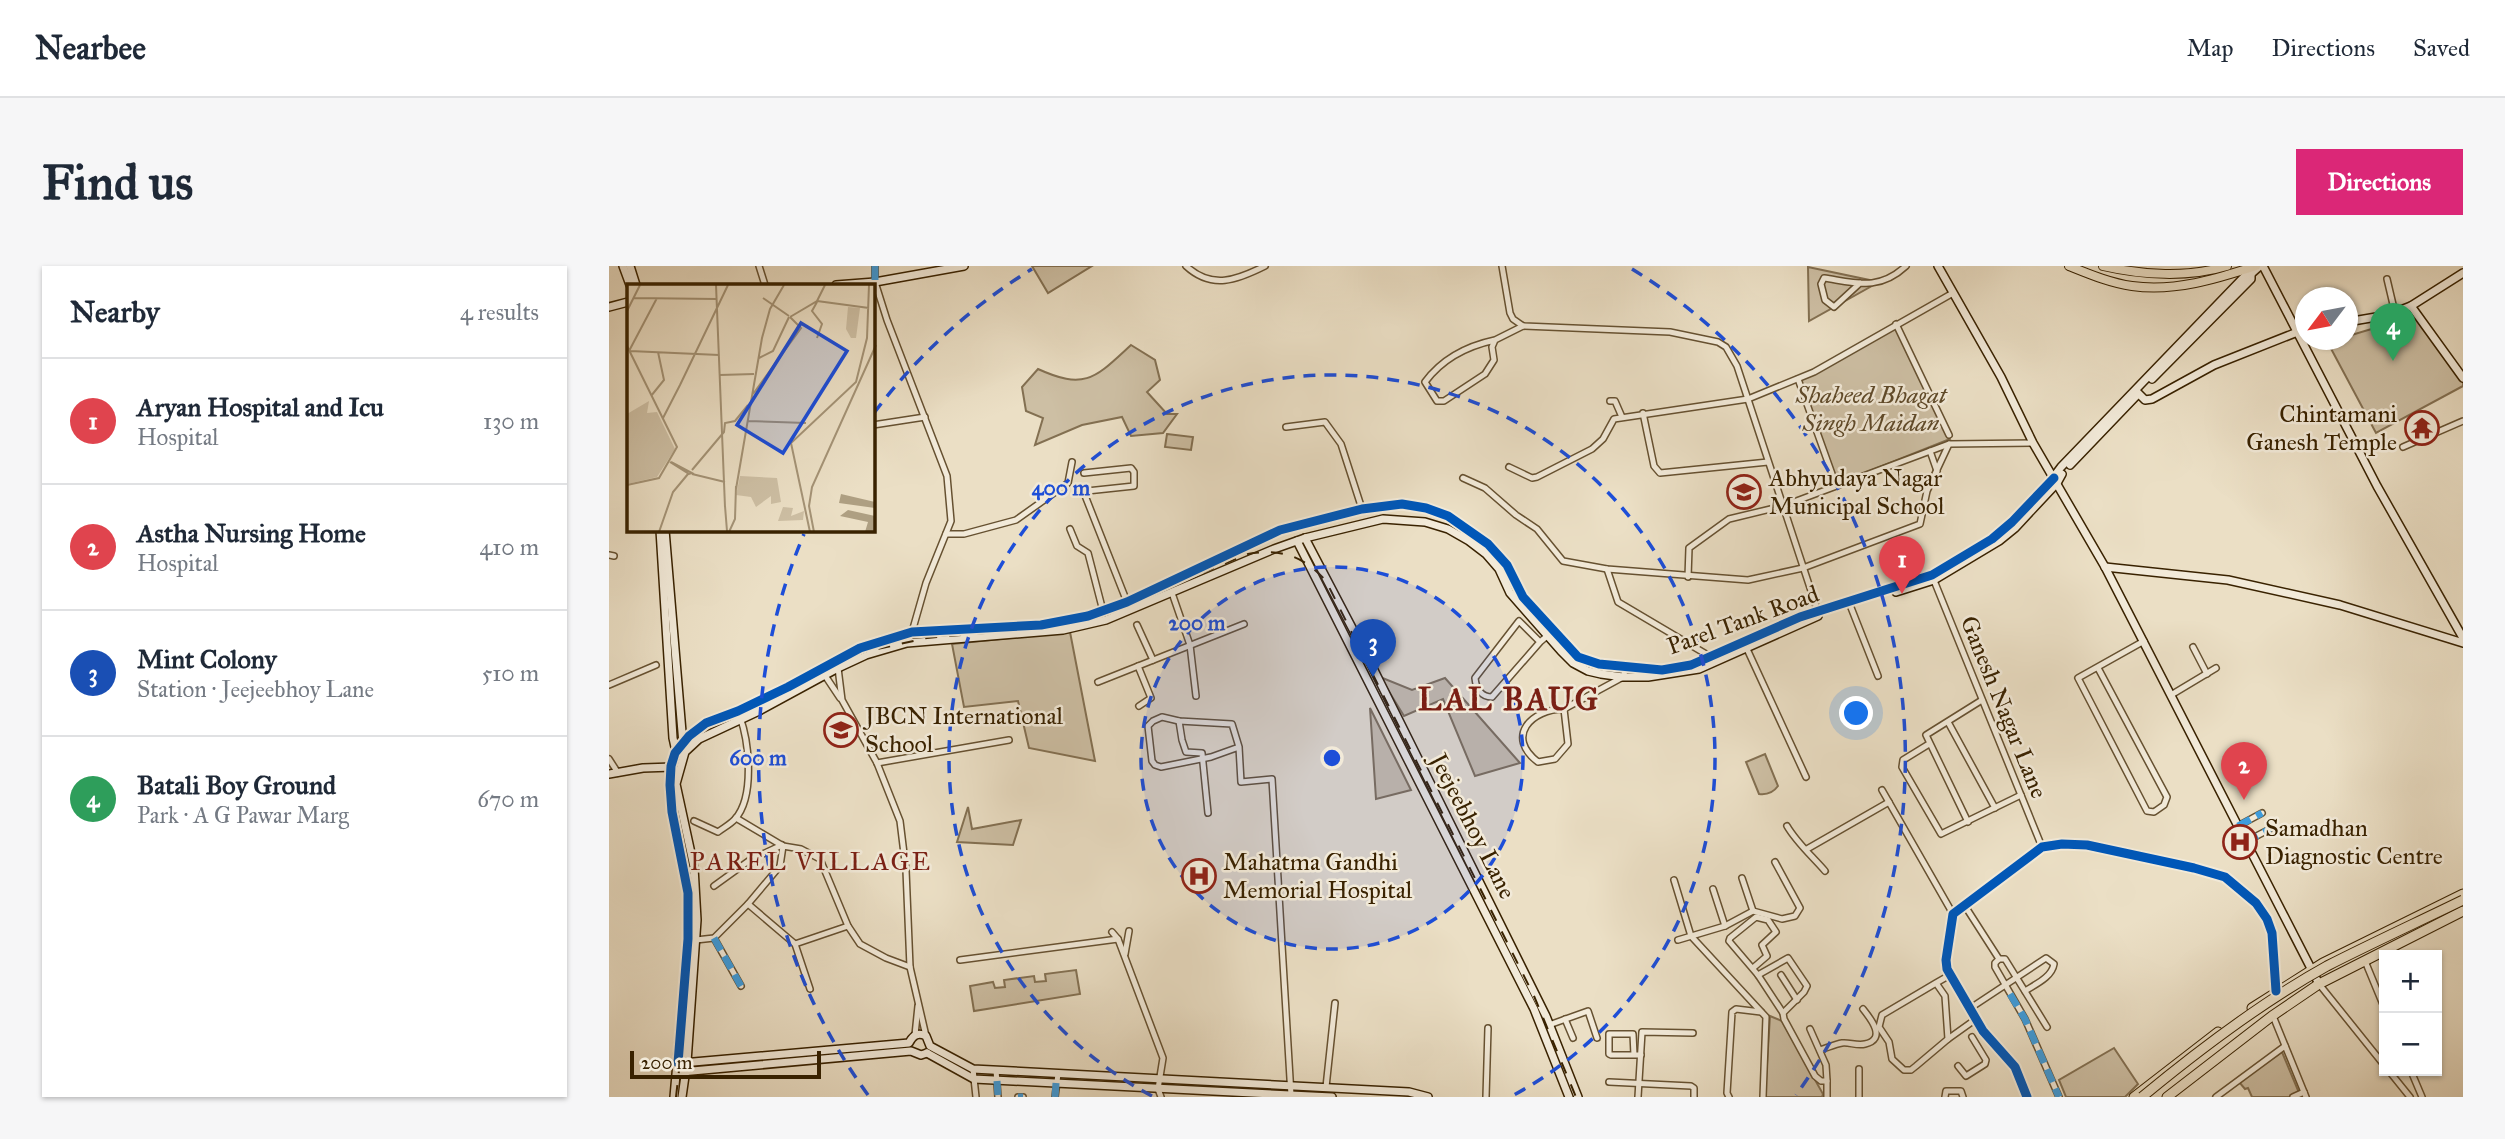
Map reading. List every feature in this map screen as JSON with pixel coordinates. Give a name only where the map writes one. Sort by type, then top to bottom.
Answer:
[{"type":"highway","points":[[2134,1097],[2197,1047],[2310,970],[2463,894]]},
{"type":"highway","points":[[2142,1097],[2200,1051],[2326,967],[2463,902]]},
{"type":"highway","points":[[2149,1097],[2249,1021],[2329,969],[2463,902]]},
{"type":"highway","points":[[2167,1097],[2272,1016],[2319,984],[2463,911]]},
{"type":"main road","points":[[2069,266],[2132,286],[2207,282],[2258,268]]},
{"type":"main road","points":[[2103,266],[2134,273],[2211,271],[2227,266]]},
{"type":"street","points":[[623,266],[630,284]]},
{"type":"street","points":[[629,266],[636,284]]},
{"type":"street","points":[[758,266],[765,284]]},
{"type":"street","points":[[875,266],[875,282],[887,320],[947,476],[951,521],[926,583],[907,643]]},
{"type":"street","points":[[849,284],[964,266]]},
{"type":"street","points":[[1186,266],[1198,275],[1231,281],[1265,266]]},
{"type":"street","points":[[1502,266],[1510,313],[1513,319],[1523,326]]},
{"type":"street","points":[[1860,283],[1834,307],[1825,299],[1821,284],[1824,278],[1860,283],[1866,285],[1889,280],[1906,266]]},
{"type":"street","points":[[1938,266],[2001,377],[2033,443],[2105,567],[2310,970],[2379,1059]]},
{"type":"street","points":[[2258,268],[2295,321]]},
{"type":"street","name":"Parel Tank Road","points":[[1127,602],[1280,530],[1362,509],[1402,504],[1426,508],[1448,516],[1474,532],[1499,554],[1520,599],[1550,634],[1577,657],[1648,673],[1713,660],[1800,617],[1818,614],[1933,578],[1992,539],[2055,481],[2136,392],[2251,279],[2258,268]]},
{"type":"street","points":[[2358,320],[2395,313],[2411,306],[2463,273]]},
{"type":"street","points":[[2387,279],[2395,313]]},
{"type":"street","points":[[1509,467],[1531,478],[1537,477],[1592,449],[1603,439],[1614,419],[1748,399],[1814,372],[1953,292]]},
{"type":"street","points":[[609,307],[627,302]]},
{"type":"street","points":[[2411,306],[2463,378]]},
{"type":"street","points":[[1896,324],[1949,435]]},
{"type":"street","points":[[1495,340],[1492,347],[1494,360],[1485,374],[1444,401],[1437,401],[1425,382],[1431,373],[1459,351],[1495,340],[1523,326],[1671,332],[1718,342],[1732,355],[1818,614]]},
{"type":"street","points":[[2136,392],[2145,400],[2152,399],[2214,365],[2295,332]]},
{"type":"street","points":[[2311,350],[2377,486],[2463,640]]},
{"type":"street","points":[[1798,379],[1836,485]]},
{"type":"street","points":[[1610,401],[1618,404],[1622,417]]},
{"type":"street","points":[[1643,413],[1654,466],[1660,473],[1768,462]]},
{"type":"street","points":[[875,425],[925,417]]},
{"type":"street","points":[[2403,447],[2463,421]]},
{"type":"street","points":[[1286,427],[1325,422],[1341,444],[1362,509]]},
{"type":"street","points":[[1688,577],[1689,548],[1729,519],[1783,506],[1949,444],[2033,443]]},
{"type":"street","points":[[1463,478],[1485,488],[1537,529],[1560,559],[1607,569],[1748,580],[1803,568],[1920,524],[1927,491],[1949,444]]},
{"type":"street","points":[[1930,451],[1937,471]]},
{"type":"street","points":[[946,534],[964,534],[1016,520],[1068,483],[1072,462]]},
{"type":"street","points":[[674,1097],[683,1063],[690,959],[688,893],[670,785],[675,753],[875,642],[912,632],[1056,627],[1127,602],[1084,493],[1134,486],[1133,472],[1131,468],[1084,473]]},
{"type":"street","points":[[822,672],[907,643],[1106,620],[1301,540],[1383,519],[1425,522],[1448,529],[1469,541],[1486,554],[1499,569],[1510,593],[1520,599]]},
{"type":"street","points":[[1070,529],[1077,546],[1088,553],[1103,611]]},
{"type":"street","points":[[660,532],[675,753],[680,767]]},
{"type":"street","points":[[665,532],[684,748],[676,783],[694,867],[697,897],[696,940],[690,959]]},
{"type":"street","points":[[1301,540],[1338,622],[1397,740],[1476,885],[1534,1009],[1551,1038],[1569,1097]]},
{"type":"street","name":"Jeejeebhoy Lane","points":[[1301,540],[1347,618],[1406,736],[1476,885],[1549,1025],[1551,1038],[1578,1097]]},
{"type":"street","points":[[2105,567],[2228,580],[2340,605],[2463,640]]},
{"type":"street","points":[[1607,569],[1618,602],[1713,660],[1747,649],[1818,614],[1933,578]]},
{"type":"street","name":"Ganesh Nagar Lane","points":[[1933,578],[2042,847]]},
{"type":"street","points":[[1172,593],[1190,645],[1196,696]]},
{"type":"street","points":[[1850,605],[1878,677]]},
{"type":"street","points":[[1338,622],[1347,618]]},
{"type":"street","points":[[1540,642],[1519,621],[1475,678],[1479,692],[1486,697],[1492,697],[1550,634],[1573,663],[1588,671],[1623,677],[1648,673]]},
{"type":"street","points":[[1098,681],[1244,624]]},
{"type":"street","points":[[1137,625],[1153,660]]},
{"type":"street","points":[[2098,668],[2167,797],[2164,805],[2154,812],[2147,811],[2078,678],[2144,641]]},
{"type":"street","points":[[2193,647],[2207,674]]},
{"type":"street","points":[[1747,649],[1806,777]]},
{"type":"street","points":[[609,685],[656,665]]},
{"type":"street","points":[[1138,666],[1151,698],[1139,706]]},
{"type":"street","points":[[838,668],[842,700]]},
{"type":"street","points":[[1564,709],[1568,744],[1555,759],[1538,762],[1526,753],[1521,742],[1523,731],[1532,720],[1549,709],[1564,709],[1623,677],[1626,668]]},
{"type":"street","points":[[2171,695],[2216,668]]},
{"type":"street","points":[[822,672],[842,700],[877,763],[900,821],[907,882],[910,967],[929,1049],[974,1079],[1056,1083],[1159,1093],[1332,1097]]},
{"type":"street","points":[[1968,822],[1929,744],[1927,734],[1982,700]]},
{"type":"street","points":[[694,821],[718,832],[736,818],[741,808],[749,778],[748,743],[740,715]]},
{"type":"street","points":[[1239,747],[1203,759],[1161,767],[1154,765],[1152,761],[1149,726],[1153,720],[1162,717],[1179,721],[1232,724],[1239,747],[1241,782],[1272,779],[1291,1095]]},
{"type":"street","points":[[1179,721],[1186,752],[1202,753],[1208,813]]},
{"type":"street","points":[[1948,722],[1995,808]]},
{"type":"street","points":[[1397,740],[1406,736]]},
{"type":"street","points":[[877,763],[1009,740]]},
{"type":"street","points":[[1929,744],[1903,760],[1902,767],[1941,834],[2021,795]]},
{"type":"street","points":[[609,759],[612,774],[643,768],[680,767]]},
{"type":"street","points":[[1882,790],[1953,914],[1946,960],[1949,972],[1983,1031],[2015,1067],[2027,1097]]},
{"type":"street","points":[[1807,849],[1889,802]]},
{"type":"street","points":[[2238,826],[2262,813]]},
{"type":"street","points":[[736,818],[783,846],[801,849],[820,859],[848,926],[860,944],[885,958],[910,967]]},
{"type":"street","points":[[1787,826],[1796,841],[1807,849],[1825,871]]},
{"type":"street","points":[[2245,842],[2270,828]]},
{"type":"street","points":[[676,832],[685,830]]},
{"type":"street","points":[[1953,914],[2042,847],[2062,844],[2087,845],[2225,877],[2256,903],[2270,927],[2276,991]]},
{"type":"street","points":[[714,886],[750,860],[783,846]]},
{"type":"street","points":[[696,940],[714,938],[748,904],[780,866],[783,846]]},
{"type":"street","points":[[1678,940],[1725,926],[1753,911],[1782,919],[1788,919],[1799,912],[1800,908],[1775,862]]},
{"type":"street","points":[[1742,878],[1753,911]]},
{"type":"street","points":[[1674,880],[1691,936],[1766,1017],[1763,1097]]},
{"type":"street","points":[[1713,889],[1725,926]]},
{"type":"street","points":[[748,904],[796,944],[810,989]]},
{"type":"street","points":[[1965,906],[1999,959]]},
{"type":"street","points":[[1753,968],[1767,956],[1762,945],[1776,932],[1768,920],[1756,917],[1729,939],[1753,968],[1783,1013],[1815,1076],[1821,1081],[1827,1081]]},
{"type":"street","points":[[796,944],[848,926]]},
{"type":"street","points":[[1125,957],[1129,931]]},
{"type":"street","points":[[1112,932],[1118,939],[1163,1058],[1159,1093]]},
{"type":"street","points":[[714,938],[741,986]]},
{"type":"street","points":[[960,960],[1118,939]]},
{"type":"street","points":[[1758,975],[1787,958],[1790,959],[1807,986],[1783,1013]]},
{"type":"street","points":[[1969,1009],[2046,958],[2054,964],[2050,975],[2025,991]]},
{"type":"street","points":[[1999,959],[2005,959],[2047,1027]]},
{"type":"street","points":[[1999,959],[1995,965],[2025,1018],[2059,1097]]},
{"type":"street","points":[[2365,960],[2379,994]]},
{"type":"street","points":[[1949,972],[1936,984],[1882,1015],[1879,1027],[1889,1042],[1892,1059],[1905,1070],[1911,1070],[1976,1019]]},
{"type":"street","points":[[1781,975],[1797,1000]]},
{"type":"street","points":[[1936,984],[1945,996],[1948,1039]]},
{"type":"street","points":[[1326,1087],[1335,1003]]},
{"type":"street","points":[[683,1063],[909,1043],[915,1035],[918,1006]]},
{"type":"street","points":[[1729,1097],[1727,1093],[1732,1012],[1736,1009],[1761,1013]]},
{"type":"street","points":[[1820,1050],[1843,1043],[1863,1045],[1873,1040],[1876,1027],[1863,1009]]},
{"type":"street","points":[[1549,1025],[1588,1011],[1597,1038]]},
{"type":"street","points":[[2272,1016],[2305,1095],[2293,1097]]},
{"type":"street","points":[[1565,1019],[1573,1038]]},
{"type":"street","points":[[1486,1097],[1488,1028]]},
{"type":"street","points":[[1810,1029],[1826,1065],[1827,1097]]},
{"type":"street","points":[[1637,1055],[1644,1030],[1693,1033]]},
{"type":"street","points":[[1958,1066],[1966,1076],[1985,1064],[1986,1060],[1971,1038],[1983,1031]]},
{"type":"street","points":[[1637,1055],[1609,1054],[1609,1034],[1633,1034],[1637,1055],[1639,1097]]},
{"type":"street","points":[[915,1035],[926,1036]]},
{"type":"street","points":[[909,1043],[911,1051]]},
{"type":"street","points":[[2215,1097],[2285,1046]]},
{"type":"street","points":[[929,1049],[973,1069],[1409,1092],[1428,1097]]},
{"type":"street","points":[[681,1072],[911,1051],[921,1055],[929,1049]]},
{"type":"street","points":[[973,1069],[976,1097]]},
{"type":"street","points":[[1859,1069],[1859,1097]]},
{"type":"street","points":[[996,1070],[998,1097]]},
{"type":"street","points":[[681,1072],[682,1097]]},
{"type":"street","points":[[1055,1097],[1058,1073]]},
{"type":"street","points":[[2393,1076],[2410,1097]]},
{"type":"street","points":[[2413,1076],[2422,1097]]},
{"type":"street","points":[[1609,1082],[1691,1086],[1694,1088],[1694,1097]]},
{"type":"street","points":[[1945,1097],[1946,1091],[1961,1090],[1963,1097]]},
{"type":"street","points":[[1018,1097],[1023,1097]]},
{"type":"green space","points":[[1032,266],[1092,266],[1048,293]]},
{"type":"green space","points":[[1808,267],[1879,282],[1809,321]]},
{"type":"green space","points":[[2415,316],[2463,380],[2463,386],[2376,433],[2332,350],[2358,350],[2358,333]]},
{"type":"green space","name":"Shaheed Bhagat Singh Maidan","points":[[1895,325],[1950,439],[1837,484],[1799,379]]},
{"type":"green space","points":[[1131,345],[1155,360],[1160,380],[1147,392],[1167,414],[1177,414],[1163,433],[1131,436],[1122,417],[1082,425],[1035,445],[1043,418],[1026,411],[1022,387],[1038,369],[1054,376],[1079,380],[1099,372]]},
{"type":"green space","points":[[1167,434],[1193,437],[1191,450],[1165,447]]},
{"type":"green space","points":[[1070,632],[1095,761],[1029,748],[1018,701],[964,707],[952,644]]},
{"type":"green space","points":[[1380,677],[1412,690],[1445,678],[1520,763],[1475,776],[1443,699],[1404,716]]},
{"type":"green space","points":[[1370,708],[1411,790],[1376,799]]},
{"type":"green space","points":[[1765,754],[1778,786],[1770,793],[1759,794],[1746,762]]},
{"type":"green space","points":[[968,807],[972,829],[1021,820],[1013,845],[957,842]]},
{"type":"green space","points":[[1076,970],[1080,994],[974,1011],[970,986],[993,982],[995,988],[1005,987],[1004,980],[1034,976],[1035,982],[1046,981],[1045,974]]},
{"type":"green space","points":[[1770,1016],[1782,1021],[1823,1094],[1822,1097],[1765,1097]]},
{"type":"green space","points":[[2114,1048],[2138,1084],[2125,1097],[2066,1097],[2059,1080]]},
{"type":"green space","points":[[2282,1052],[2300,1095],[2252,1097],[2248,1088],[2245,1089],[2239,1082]]},
{"type":"railway","points":[[676,1097],[691,911],[671,782],[679,750],[697,732],[864,652],[927,638],[1052,627],[1090,619],[1248,554],[1260,552],[1291,556],[1309,565],[1326,581],[1534,996],[1576,1097]]},
{"type":"marked path","points":[[875,266],[875,282]]},
{"type":"marked path","points":[[2238,826],[2262,813]]},
{"type":"marked path","points":[[2245,842],[2270,829]]},
{"type":"marked path","points":[[714,938],[741,986]]},
{"type":"marked path","points":[[2010,994],[2025,1019],[2059,1097]]},
{"type":"marked path","points":[[997,1081],[998,1097]]},
{"type":"marked path","points":[[1055,1097],[1056,1083]]},
{"type":"marked path","points":[[1018,1097],[1023,1097]]},
{"type":"cycle path","points":[[678,1063],[688,939],[688,893],[672,812],[670,785],[675,753],[689,736],[706,723],[788,687],[860,648],[912,632],[1041,625],[1088,616],[1127,602],[1280,530],[1362,509],[1402,504],[1426,508],[1448,516],[1488,544],[1507,565],[1523,597],[1578,657],[1599,664],[1662,670],[1691,665],[1800,617],[1932,575],[1992,539],[2054,478]]},
{"type":"cycle path","points":[[2027,1097],[2015,1067],[1983,1031],[1947,969],[1946,960],[1953,914],[2042,847],[2062,844],[2087,845],[2225,877],[2256,903],[2267,919],[2272,933],[2276,991]]},
{"type":"place","name":"Batali Boy Ground","points":[[2393,361]]},
{"type":"place","name":"Chintamani Ganesh Temple","points":[[2422,428]]},
{"type":"place","name":"Abhyudaya Nagar Municipal School","points":[[1744,492]]},
{"type":"place","name":"Aryan Hospital and Icu","points":[[1902,594]]},
{"type":"place","name":"Mint Colony","points":[[1373,677]]},
{"type":"place","name":"JBCN International School","points":[[841,730]]},
{"type":"place","name":"Astha Nursing Home","points":[[2244,800]]},
{"type":"place","name":"Samadhan Diagnostic Centre","points":[[2240,842]]},
{"type":"place","name":"Mahatma Gandhi Memorial Hospital","points":[[1199,876]]},
{"type":"district","name":"LAL BAUG","points":[[1509,699]]},
{"type":"district","name":"PAREL VILLAGE","points":[[811,861]]}]
